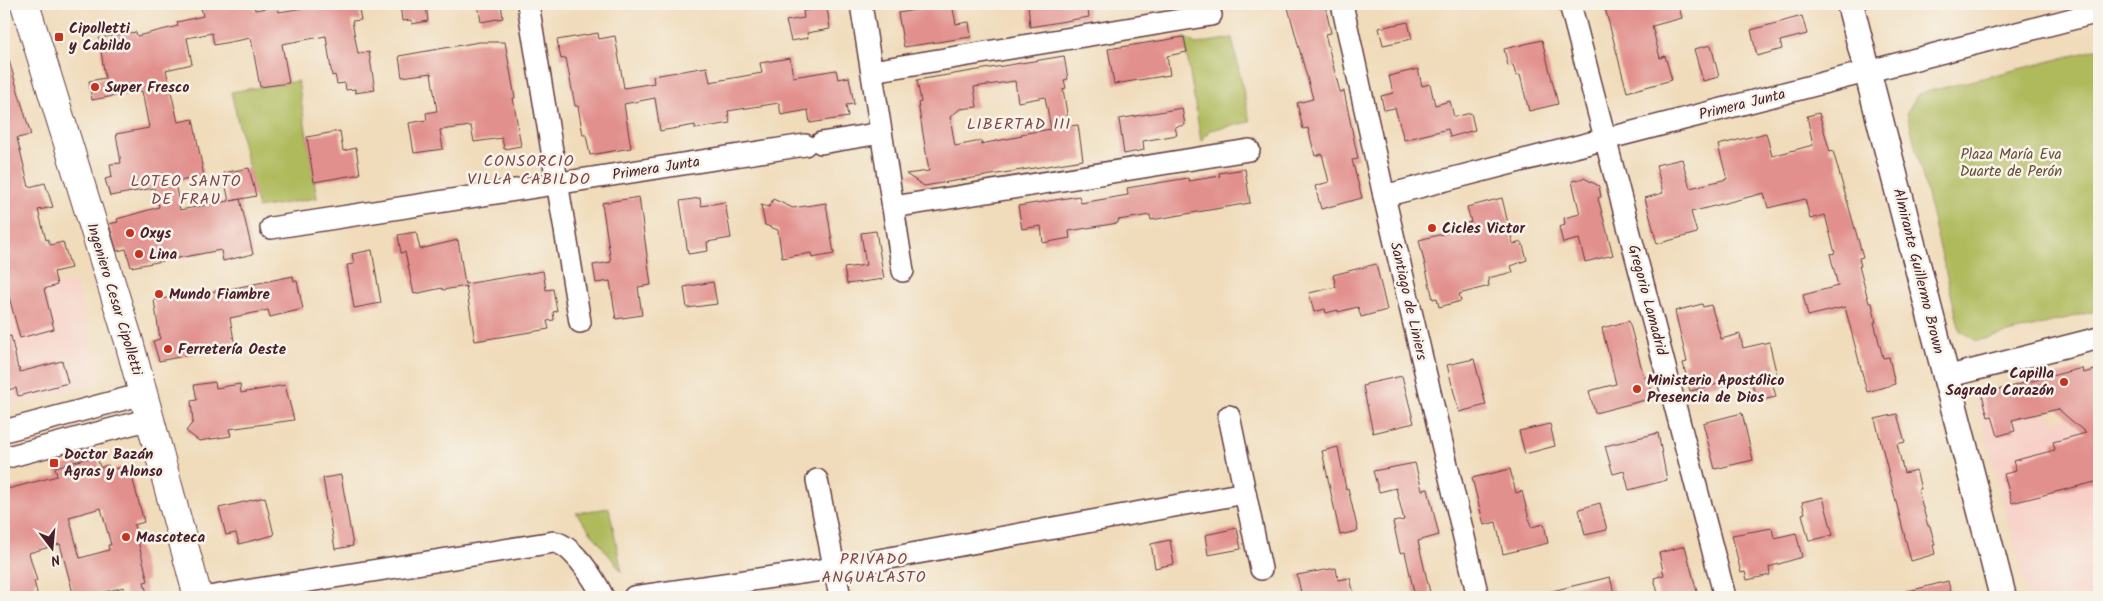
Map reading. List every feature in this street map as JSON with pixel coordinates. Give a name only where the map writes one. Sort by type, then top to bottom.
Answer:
[{"type":"main road","name":"Ingeniero Cesar Cipolletti","points":[[31,5],[128,338],[198,597]]},
{"type":"street","points":[[528,4],[580,322]]},
{"type":"street","points":[[861,4],[903,271]]},
{"type":"street","name":"Santiago de Liniers","points":[[1342,4],[1384,196],[1478,597]]},
{"type":"street","name":"Gregorio Lamadrid","points":[[1570,4],[1725,597]]},
{"type":"street","name":"Almirante Guillermo Brown","points":[[1850,4],[2003,597]]},
{"type":"street","name":"Primera Junta","points":[[1384,196],[2099,12]]},
{"type":"street","points":[[872,71],[1211,15]]},
{"type":"street","name":"Primera Junta","points":[[271,228],[881,133]]},
{"type":"street","points":[[893,207],[1249,150]]},
{"type":"street","points":[[1946,378],[2099,338]]},
{"type":"street","points":[[4,431],[147,406]]},
{"type":"street","points":[[4,458],[147,406]]},
{"type":"street","points":[[1229,416],[1261,569]]},
{"type":"street","points":[[818,480],[840,597]]},
{"type":"street","points":[[634,597],[835,568],[1245,494]]},
{"type":"street","points":[[208,597],[554,542],[560,543],[571,551],[595,582],[603,597]]},
{"type":"shaded area","points":[[75,281],[101,368],[93,384],[4,408],[4,299]]},
{"type":"shaded area","points":[[2040,379],[2051,421],[2099,409],[2099,597],[2028,597],[1975,396]]},
{"type":"green space","points":[[1184,37],[1196,44],[1232,38],[1250,122],[1210,130],[1201,141]]},
{"type":"green space","name":"Plaza María Eva Duarte de Perón","points":[[2099,49],[2099,310],[1977,341],[1960,331],[1907,112],[1918,94]]},
{"type":"green space","points":[[298,81],[317,198],[258,208],[231,92]]},
{"type":"green space","points":[[609,508],[622,572],[576,513]]},
{"type":"building","points":[[200,4],[254,4],[255,10],[278,6],[279,12],[327,4],[358,4],[361,20],[352,21],[358,54],[369,52],[375,90],[355,93],[355,89],[346,90],[345,83],[337,84],[335,75],[332,76],[326,36],[282,44],[289,83],[260,87],[251,38],[214,45],[212,33],[187,38],[192,64],[166,70],[178,122],[193,119],[204,176],[175,182],[180,210],[229,201],[223,173],[249,168],[256,196],[240,199],[253,254],[223,261],[221,250],[131,267],[126,249],[117,251],[109,224],[118,222],[117,219],[159,207],[154,188],[110,196],[105,179],[112,177],[110,164],[121,163],[116,134],[149,128],[142,91],[92,100],[89,81],[105,78],[99,38],[136,32],[137,36],[178,26],[177,22],[203,16]]},
{"type":"building","points":[[400,4],[426,4],[428,21],[412,24],[412,20],[402,21]]},
{"type":"building","points":[[478,4],[501,4],[503,18],[481,22]]},
{"type":"building","points":[[952,4],[956,24],[969,22],[971,37],[904,47],[898,13]]},
{"type":"building","points":[[1028,4],[1087,4],[1089,17],[1030,27]]},
{"type":"building","points":[[1287,4],[1312,4],[1313,8],[1325,5],[1331,33],[1325,34],[1340,92],[1344,91],[1358,159],[1352,160],[1362,198],[1321,209],[1315,186],[1329,182],[1322,154],[1315,156],[1308,128],[1303,129],[1297,103],[1313,99]]},
{"type":"building","points":[[1604,4],[1678,4],[1682,18],[1652,26],[1660,58],[1665,56],[1672,80],[1627,92]]},
{"type":"building","points":[[827,7],[830,29],[807,33],[808,38],[791,41],[786,21],[804,18],[803,11]]},
{"type":"building","points":[[1802,16],[1807,34],[1780,41],[1782,49],[1757,56],[1751,30]]},
{"type":"building","points":[[1408,22],[1412,39],[1383,45],[1379,28]]},
{"type":"building","points":[[598,33],[599,39],[615,36],[624,88],[654,83],[653,76],[707,67],[710,82],[762,73],[760,63],[790,58],[793,77],[836,70],[838,79],[849,77],[854,104],[846,105],[848,117],[810,123],[808,110],[781,115],[779,103],[728,111],[730,123],[695,129],[695,125],[660,131],[655,98],[624,104],[631,148],[590,155],[586,135],[583,135],[578,106],[575,106],[566,58],[561,59],[557,40]]},
{"type":"building","points":[[1184,37],[1187,52],[1167,56],[1170,75],[1114,84],[1108,49]]},
{"type":"building","points":[[1542,40],[1558,104],[1529,111],[1520,75],[1516,76],[1513,65],[1508,66],[1504,49]]},
{"type":"building","points":[[479,42],[505,42],[521,146],[504,149],[502,138],[474,142],[471,126],[440,130],[443,149],[414,153],[409,123],[427,120],[426,113],[437,111],[431,73],[402,77],[399,56]]},
{"type":"building","points":[[1711,45],[1719,77],[1703,81],[1694,49]]},
{"type":"building","points":[[1064,56],[1068,79],[1064,80],[1066,88],[1063,89],[1069,126],[1078,125],[1083,160],[924,186],[906,174],[929,171],[918,103],[921,102],[917,80]],"holes":[[[1015,81],[1018,102],[1045,97],[1051,129],[981,144],[981,141],[955,146],[950,117],[960,109],[977,107],[974,87]]]},
{"type":"building","points":[[4,57],[8,57],[31,135],[17,138],[29,187],[45,183],[53,207],[38,210],[46,240],[48,239],[50,245],[63,242],[71,268],[54,272],[57,285],[44,289],[54,329],[20,338],[4,278]]},
{"type":"building","points":[[1418,69],[1422,86],[1430,84],[1435,105],[1450,101],[1454,117],[1471,113],[1475,130],[1450,137],[1448,129],[1404,140],[1395,108],[1384,110],[1381,96],[1393,93],[1389,76]]},
{"type":"building","points":[[1182,108],[1185,125],[1175,127],[1177,135],[1143,141],[1144,150],[1124,154],[1119,119]]},
{"type":"building","points":[[1819,113],[1830,152],[1833,151],[1863,257],[1859,258],[1861,266],[1859,266],[1869,303],[1872,303],[1876,322],[1874,322],[1883,358],[1889,357],[1895,384],[1867,392],[1845,307],[1808,316],[1803,295],[1838,286],[1830,254],[1835,253],[1825,215],[1810,219],[1805,199],[1768,208],[1764,193],[1691,212],[1697,233],[1657,244],[1645,198],[1663,193],[1656,165],[1682,159],[1690,188],[1727,179],[1718,145],[1766,133],[1772,156],[1813,145],[1807,116]]},
{"type":"building","points":[[340,131],[343,151],[356,148],[360,174],[314,182],[307,137]]},
{"type":"building","points":[[1245,169],[1250,203],[1151,220],[1150,215],[1118,220],[1118,223],[1069,231],[1070,238],[1043,243],[1041,226],[1022,229],[1018,206],[1079,196],[1081,203],[1128,195],[1127,188],[1188,178],[1189,181],[1220,176],[1219,173]]},
{"type":"building","points":[[1584,178],[1599,186],[1601,197],[1598,198],[1613,255],[1585,262],[1579,239],[1563,243],[1559,227],[1565,225],[1564,218],[1580,214],[1572,181]]},
{"type":"building","points":[[639,197],[651,285],[638,287],[642,315],[616,319],[610,281],[596,283],[593,265],[611,262],[602,203]]},
{"type":"building","points":[[700,198],[701,206],[725,202],[731,238],[707,242],[708,251],[688,254],[680,201]]},
{"type":"building","points":[[1502,198],[1513,244],[1522,242],[1527,260],[1511,266],[1513,272],[1488,278],[1489,286],[1459,294],[1461,301],[1439,307],[1437,298],[1433,299],[1419,240],[1458,230],[1457,226],[1471,222],[1467,207]]},
{"type":"building","points":[[773,199],[793,208],[826,203],[834,254],[812,258],[811,253],[782,258],[778,230],[765,225],[761,205],[769,207]]},
{"type":"building","points":[[876,231],[884,279],[847,284],[844,268],[866,265],[861,233]]},
{"type":"building","points":[[416,232],[420,249],[458,240],[465,284],[543,271],[546,290],[553,289],[557,311],[553,312],[554,320],[547,321],[549,329],[475,341],[466,286],[443,290],[442,288],[414,294],[405,252],[401,253],[398,235]]},
{"type":"building","points":[[372,250],[381,303],[354,308],[347,265],[354,264],[352,254]]},
{"type":"building","points":[[1376,264],[1387,310],[1361,317],[1358,307],[1338,312],[1338,310],[1326,313],[1325,309],[1314,312],[1309,293],[1336,287],[1333,275]]},
{"type":"building","points":[[293,276],[294,281],[297,281],[303,309],[270,317],[268,310],[230,318],[235,346],[159,361],[153,341],[160,339],[154,300],[230,289]]},
{"type":"building","points":[[713,282],[717,304],[687,308],[684,287]]},
{"type":"building","points":[[1702,304],[1703,307],[1711,305],[1721,339],[1740,334],[1743,348],[1769,342],[1778,380],[1772,381],[1776,397],[1757,401],[1750,376],[1690,391],[1683,363],[1687,362],[1675,311]]},
{"type":"building","points":[[1629,321],[1644,377],[1648,376],[1653,398],[1595,413],[1589,391],[1616,384],[1602,328]]},
{"type":"building","points":[[11,336],[20,372],[62,361],[68,383],[18,396],[16,388],[7,390],[4,377],[4,337]]},
{"type":"building","points":[[1474,359],[1486,405],[1459,412],[1447,365]]},
{"type":"building","points":[[2082,368],[2083,373],[2099,369],[2099,481],[2012,503],[2004,474],[2016,471],[2013,461],[2055,450],[2053,442],[2086,433],[2058,409],[2012,420],[2015,431],[1998,436],[1992,416],[1988,417],[1982,394]]},
{"type":"building","points":[[1402,376],[1414,423],[1373,433],[1363,386]]},
{"type":"building","points":[[215,382],[216,388],[240,384],[241,393],[285,385],[294,420],[229,429],[231,436],[199,441],[186,431],[193,422],[191,401],[197,400],[194,385]]},
{"type":"building","points":[[1742,413],[1753,460],[1715,469],[1703,423]]},
{"type":"building","points":[[1897,414],[1905,442],[1897,444],[1904,473],[1916,470],[1921,489],[1918,490],[1935,545],[1933,545],[1935,554],[1911,561],[1875,419]]},
{"type":"building","points":[[1550,424],[1555,446],[1525,454],[1519,431]]},
{"type":"building","points":[[1658,433],[1667,480],[1629,490],[1624,471],[1613,474],[1605,446]]},
{"type":"building","points":[[1338,447],[1346,489],[1348,488],[1358,531],[1340,535],[1322,451]]},
{"type":"building","points":[[97,456],[100,468],[108,465],[110,470],[129,465],[144,522],[134,525],[148,581],[144,582],[148,597],[126,597],[124,587],[85,597],[74,597],[60,544],[29,553],[37,581],[34,581],[38,597],[4,597],[4,490],[57,476],[55,467]],"holes":[[[101,508],[111,545],[108,545],[109,550],[80,558],[69,517]]]},
{"type":"building","points":[[1415,463],[1422,490],[1428,489],[1439,535],[1418,541],[1431,597],[1415,597],[1405,552],[1400,553],[1393,522],[1404,520],[1396,488],[1379,492],[1373,471]]},
{"type":"building","points":[[1510,469],[1516,493],[1522,491],[1531,527],[1544,524],[1548,543],[1503,554],[1496,522],[1484,525],[1472,478]]},
{"type":"building","points":[[341,475],[353,546],[335,549],[323,478]]},
{"type":"building","points":[[265,497],[274,535],[239,544],[236,533],[226,535],[219,508]]},
{"type":"building","points":[[1823,497],[1833,535],[1809,541],[1802,514],[1805,513],[1802,502]]},
{"type":"building","points":[[1600,503],[1607,530],[1585,535],[1579,509]]},
{"type":"building","points":[[1237,528],[1241,549],[1208,555],[1205,535]]},
{"type":"building","points":[[1772,528],[1774,538],[1796,533],[1802,557],[1769,567],[1770,575],[1747,580],[1745,572],[1741,573],[1732,535]]},
{"type":"building","points":[[1170,540],[1174,564],[1155,568],[1151,544]]},
{"type":"building","points":[[1685,546],[1697,592],[1679,597],[1659,597],[1654,578],[1664,575],[1659,553]]},
{"type":"building","points":[[1336,568],[1338,580],[1350,578],[1354,594],[1339,597],[1302,597],[1297,575]]},
{"type":"building","points":[[1610,577],[1615,597],[1549,597],[1548,592]]},
{"type":"building","points":[[1948,581],[1952,597],[1906,597],[1905,592]]},
{"type":"place","name":"Cipolletti y Cabildo","points":[[59,37]]},
{"type":"place","name":"Super Fresco","points":[[95,87]]},
{"type":"place","name":"Cicles Victor","points":[[1432,228]]},
{"type":"place","name":"Oxys","points":[[130,233]]},
{"type":"place","name":"Lina","points":[[139,254]]},
{"type":"place","name":"Mundo Fiambre","points":[[159,294]]},
{"type":"place","name":"Ferretería Oeste","points":[[168,349]]},
{"type":"place","name":"Capilla Sagrado Corazón","points":[[2064,382]]},
{"type":"place","name":"Ministerio Apostólico Presencia de Dios","points":[[1637,389]]},
{"type":"place","name":"Doctor Bazán Agras y Alonso","points":[[54,463]]},
{"type":"place","name":"Mascoteca","points":[[126,537]]},
{"type":"district","name":"LIBERTAD III","points":[[1019,123]]},
{"type":"district","name":"CONSORCIO VILLA CABILDO","points":[[529,169]]},
{"type":"district","name":"LOTEO SANTO DE FRAU","points":[[186,189]]},
{"type":"district","name":"PRIVADO ANGUALASTO","points":[[874,567]]}]
